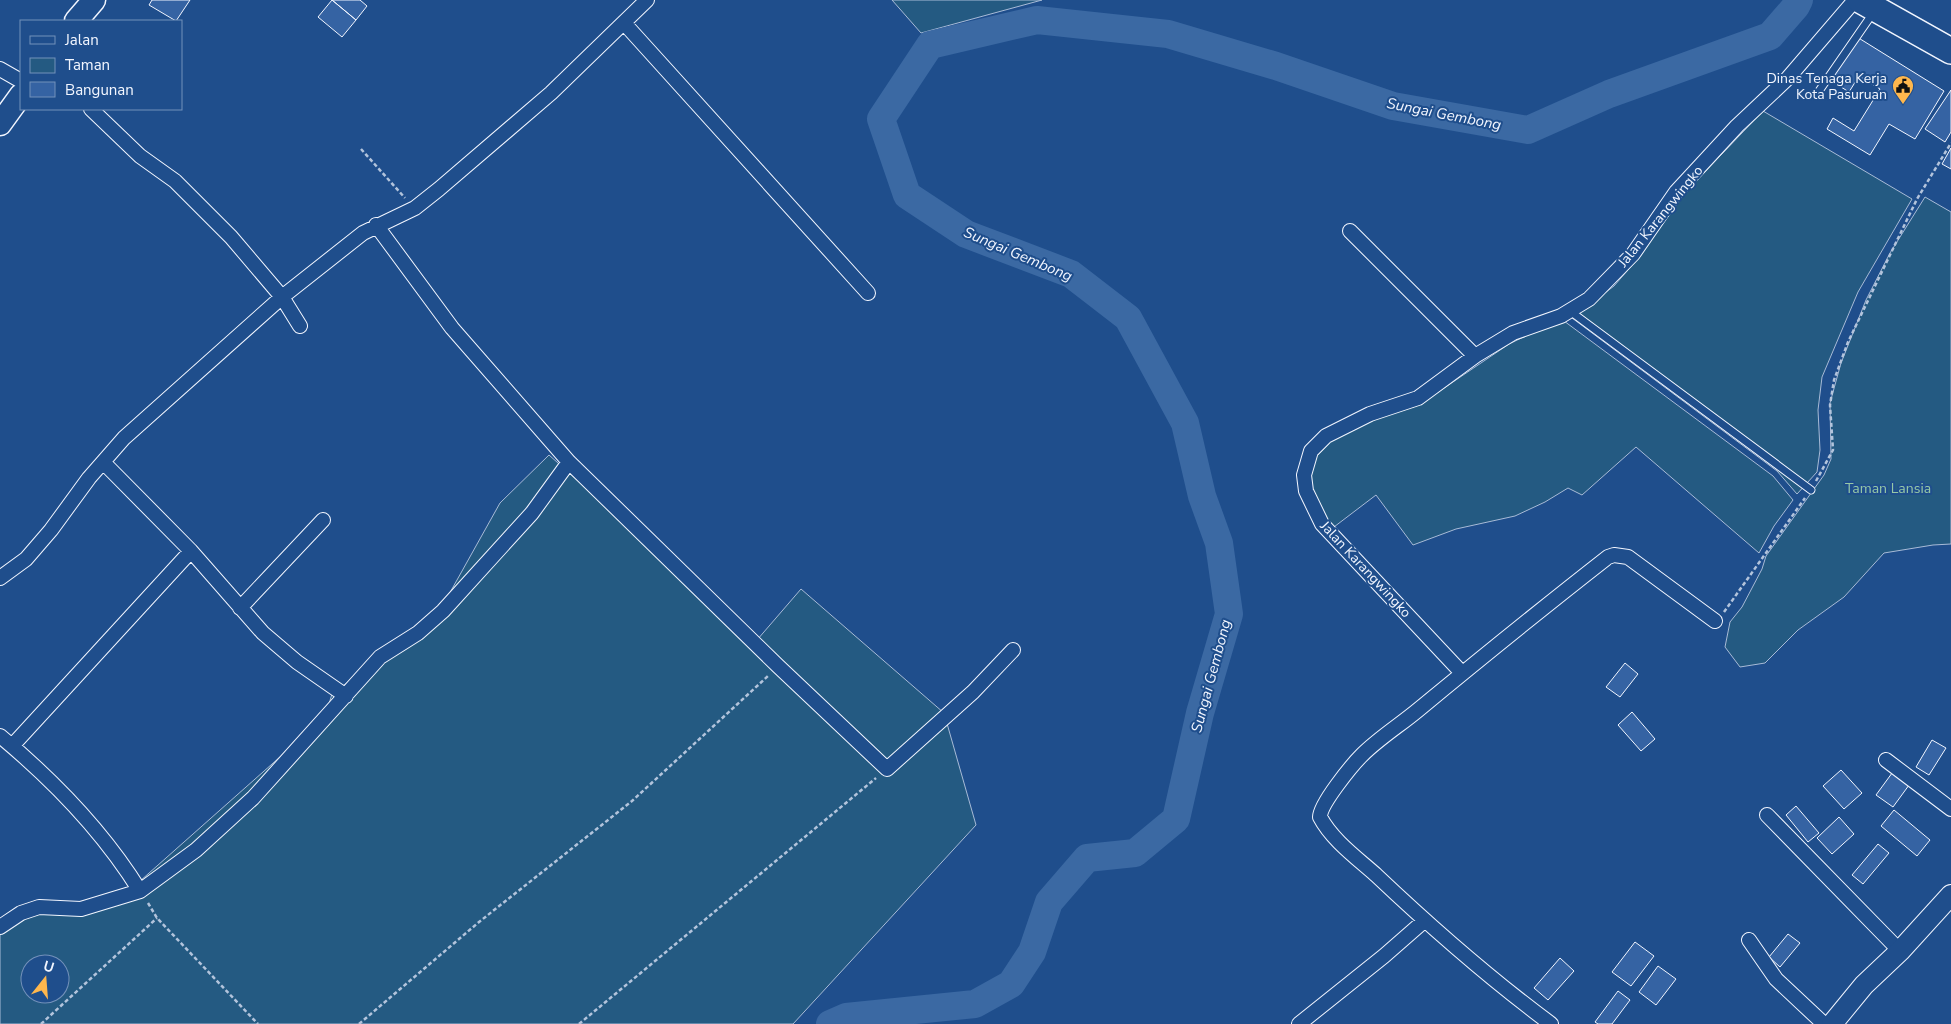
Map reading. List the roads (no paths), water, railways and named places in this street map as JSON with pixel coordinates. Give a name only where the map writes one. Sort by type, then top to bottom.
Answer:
[{"type":"highway","points":[[1864,3],[1951,50]]},
{"type":"main road","points":[[77,20],[94,0]]},
{"type":"main road","points":[[0,124],[20,96]]},
{"type":"street","points":[[0,578],[26,559],[124,438],[282,297],[363,233],[376,225],[415,208],[551,92],[647,0]]},
{"type":"street","name":"Jalan Karangwingko","points":[[1462,673],[1322,524],[1306,491],[1304,475],[1310,451],[1326,436],[1370,414],[1418,398],[1475,356],[1513,333],[1561,316],[1589,298],[1633,254],[1676,192],[1737,126],[1864,3]]},
{"type":"street","points":[[624,23],[868,293]]},
{"type":"street","points":[[0,69],[20,80]]},
{"type":"street","points":[[92,110],[140,156],[175,181],[231,237],[282,297],[300,326]]},
{"type":"street","points":[[376,225],[452,328],[570,462],[778,666],[887,769],[973,692],[1013,650]]},
{"type":"street","points":[[1350,231],[1475,356]]},
{"type":"street","points":[[103,462],[190,551],[263,633],[297,662],[346,696]]},
{"type":"street","points":[[0,927],[21,913],[40,907],[81,908],[140,891],[226,824],[253,798],[380,657],[418,633],[456,598],[532,513],[570,462]]},
{"type":"street","points":[[240,608],[323,520]]},
{"type":"street","points":[[12,746],[190,551]]},
{"type":"street","points":[[1551,1024],[1497,984],[1424,920],[1341,843],[1322,822],[1320,813],[1360,756],[1608,557],[1614,555],[1628,557],[1715,621]]},
{"type":"street","points":[[0,736],[95,828],[119,857],[140,891]]},
{"type":"street","points":[[1886,760],[1951,810]]},
{"type":"street","points":[[1766,816],[1900,951]]},
{"type":"street","points":[[1832,1024],[1864,985],[1900,951],[1951,895]]},
{"type":"street","points":[[1299,1024],[1384,956],[1424,920]]},
{"type":"street","points":[[1749,940],[1776,979],[1824,1024]]},
{"type":"lane","points":[[1819,91],[1864,3]]},
{"type":"lane","points":[[1570,311],[1811,490]]},
{"type":"waterway","name":"Sungai Gembong","points":[[830,1024],[846,1017],[975,1004],[1011,984],[1032,952],[1049,902],[1087,858],[1135,853],[1176,819],[1200,713],[1229,614],[1219,543],[1202,496],[1185,423],[1128,318],[1071,274],[966,234],[907,195],[881,119],[930,45],[1037,20],[1168,34],[1276,66],[1393,106],[1528,130],[1609,94],[1770,36],[1799,0]]},
{"type":"place","name":"Dinas Tenaga Kerja Kota Pasuruan","points":[[1903,105]]},
{"type":"park label","name":"Taman Lansia","points":[[1888,488]]}]
